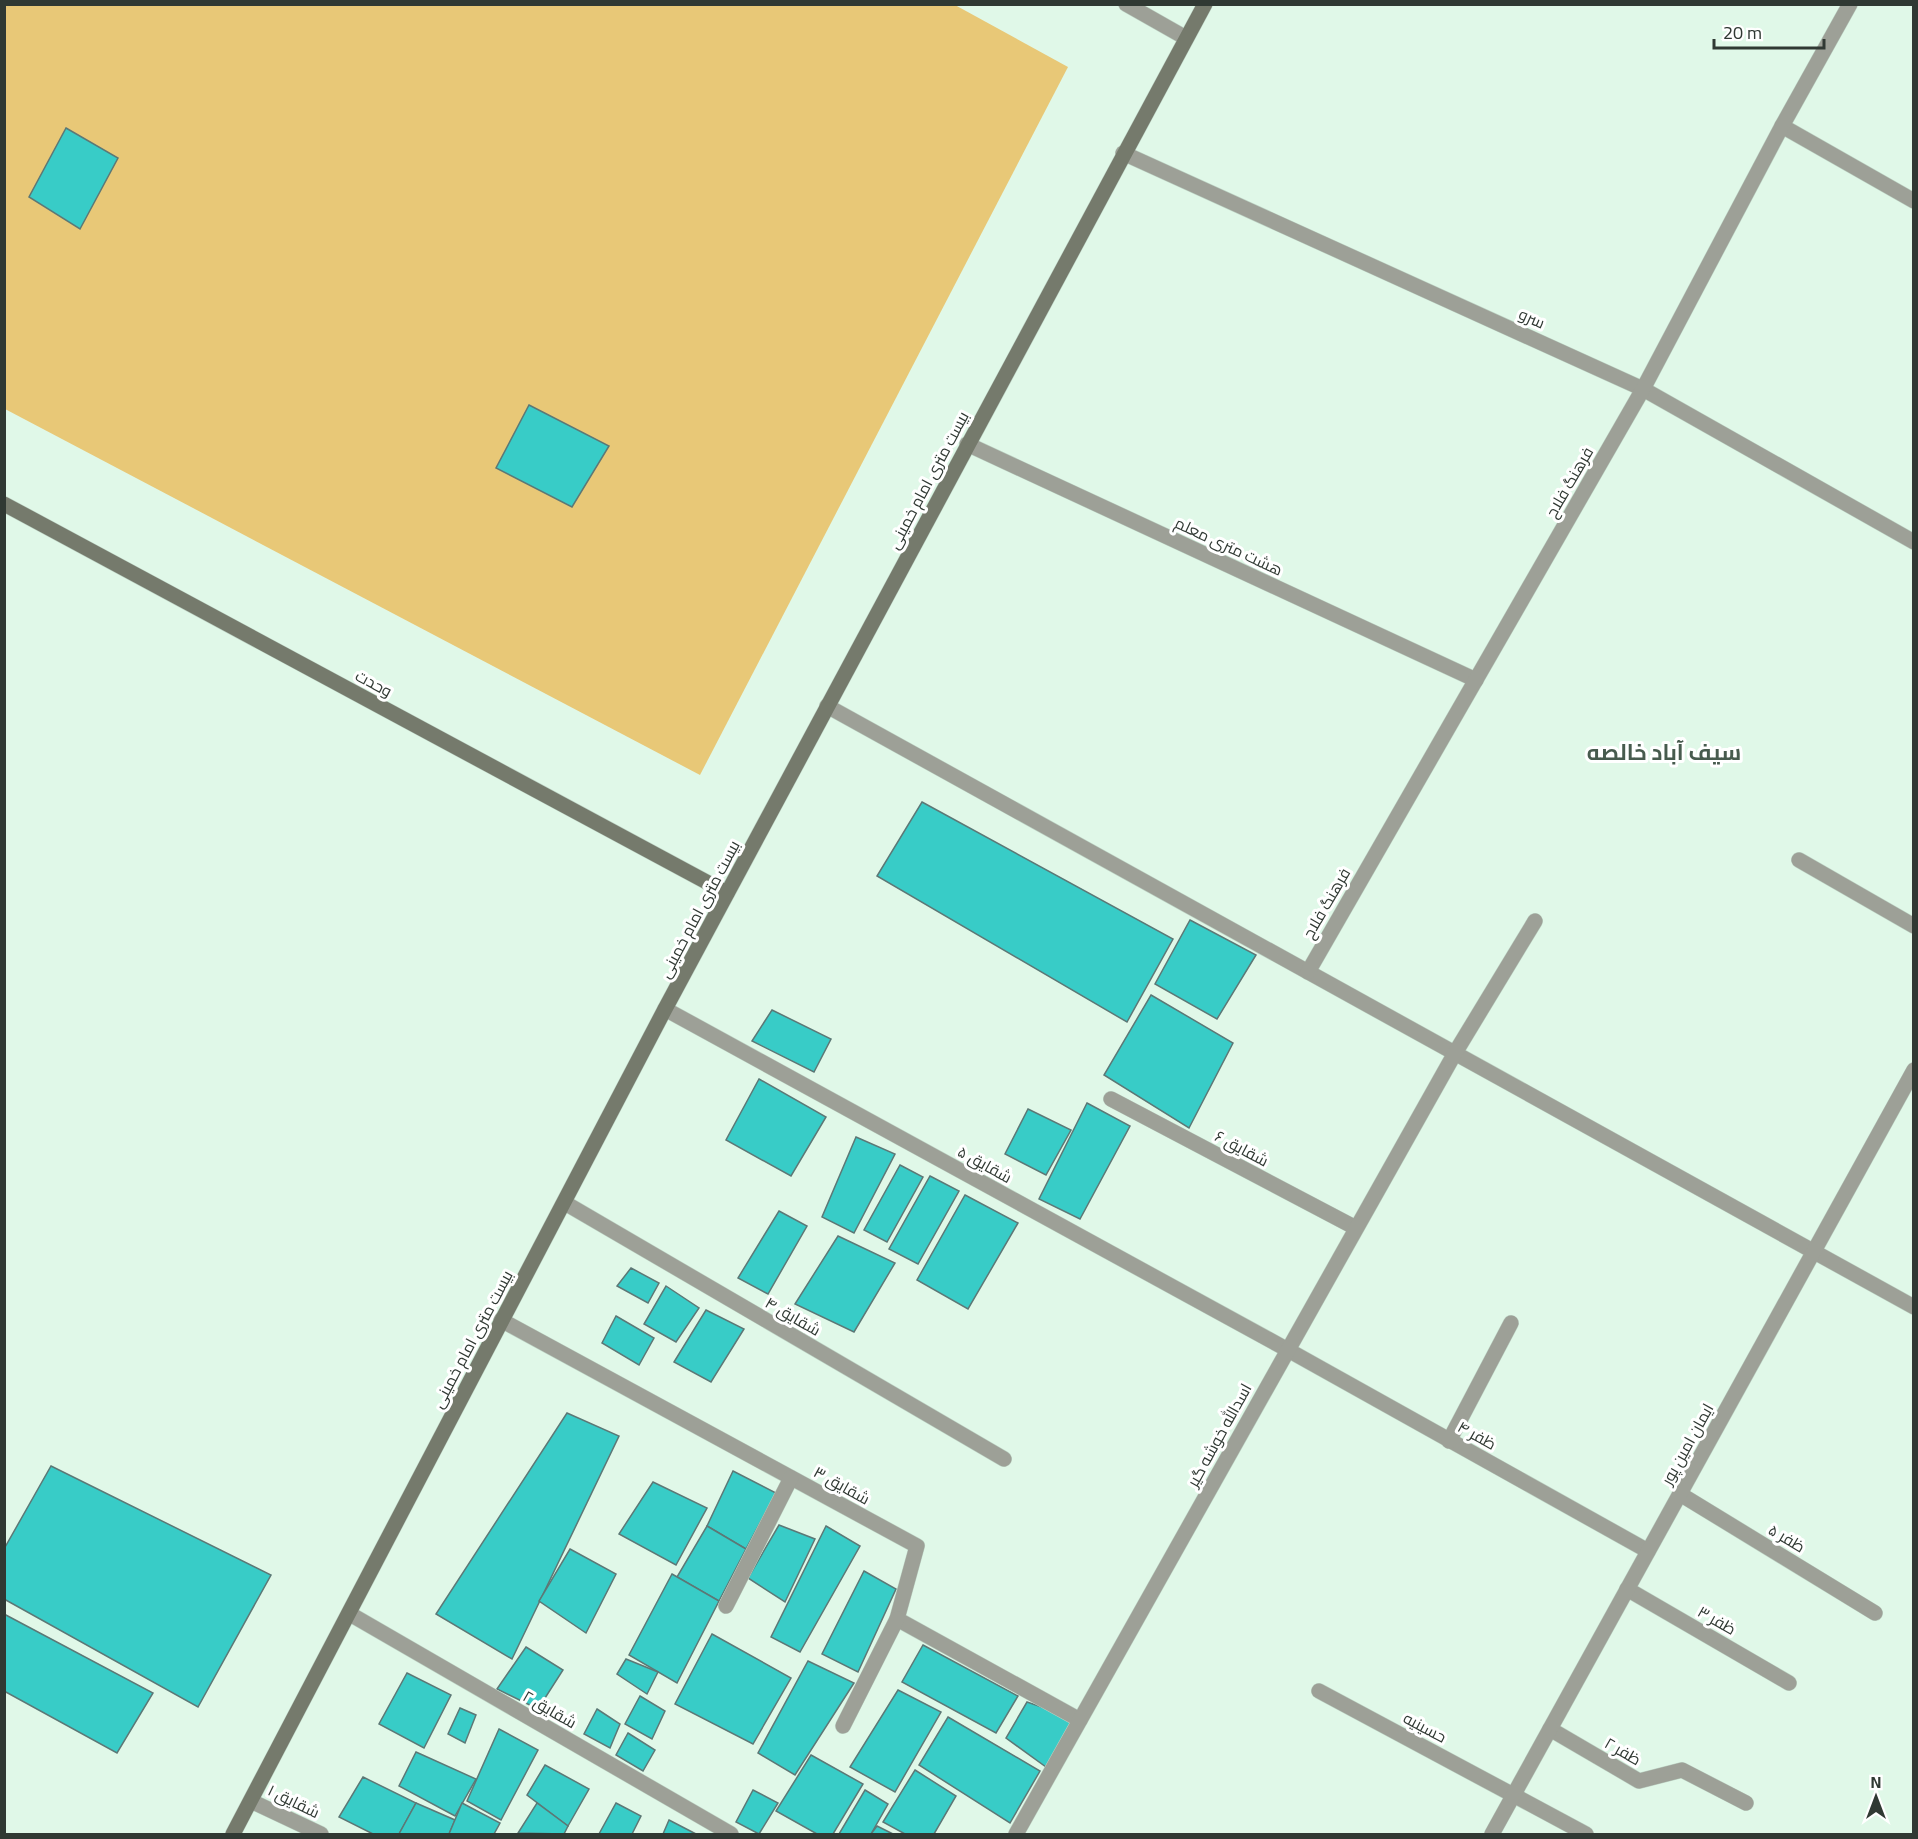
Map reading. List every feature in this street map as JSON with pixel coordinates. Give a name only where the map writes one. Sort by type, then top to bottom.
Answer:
[{"type":"main road","name":"بیست متری امام خمینی","points":[[234,1834],[501,1320],[565,1203],[727,893],[1204,4]]},
{"type":"main road","name":"وحدت","points":[[4,504],[727,893]]},
{"type":"street","points":[[1126,4],[1186,38]]},
{"type":"street","name":"فرهنگ فلاح","points":[[1308,972],[1643,389],[1782,126],[1850,4]]},
{"type":"street","points":[[1782,126],[1914,201]]},
{"type":"street","name":"سرو","points":[[1123,153],[1643,389],[1914,542]]},
{"type":"street","name":"هشت متری معلم","points":[[967,444],[1476,680]]},
{"type":"street","points":[[827,705],[1914,1307]]},
{"type":"street","points":[[1799,860],[1914,926]]},
{"type":"street","name":"اسدالله خوشه گیر","points":[[1016,1834],[1455,1053],[1535,921]]},
{"type":"street","name":"شقایق ۵","points":[[665,1010],[1288,1350]]},
{"type":"street","name":"ایمان امین پور","points":[[1492,1834],[1914,1070]]},
{"type":"street","name":"شقایق ۶","points":[[1111,1099],[1356,1228]]},
{"type":"street","name":"شقایق ۴","points":[[565,1203],[1004,1459]]},
{"type":"street","name":"شقایق ۳","points":[[501,1320],[916,1546],[897,1618]]},
{"type":"street","points":[[1449,1441],[1510,1323]]},
{"type":"street","name":"ظفر ۴","points":[[1288,1350],[1648,1551]]},
{"type":"street","points":[[726,1606],[791,1478]]},
{"type":"street","name":"ظفر ۵","points":[[1680,1494],[1875,1613]]},
{"type":"street","name":"ظفر ۳","points":[[1627,1589],[1789,1683]]},
{"type":"street","name":"شقایق ۲","points":[[350,1614],[731,1834]]},
{"type":"street","points":[[843,1726],[897,1618],[1080,1720]]},
{"type":"street","name":"حسینیه","points":[[1319,1691],[1586,1834]]},
{"type":"street","name":"ظفر ۲","points":[[1550,1729],[1639,1781],[1682,1770],[1746,1803]]},
{"type":"street","name":"شقایق ۱","points":[[251,1801],[321,1834]]},
{"type":"shaded area","points":[[4,5],[955,5],[1068,67],[700,775],[5,409]]},
{"type":"building","points":[[66,128],[118,158],[80,229],[29,197]]},
{"type":"building","points":[[529,405],[609,446],[572,507],[496,468]]},
{"type":"building","points":[[922,802],[1173,939],[1127,1022],[877,876]]},
{"type":"building","points":[[1190,920],[1256,955],[1217,1019],[1155,984]]},
{"type":"building","points":[[1151,995],[1233,1043],[1189,1128],[1104,1075]]},
{"type":"building","points":[[772,1010],[831,1039],[814,1072],[752,1041]]},
{"type":"building","points":[[759,1079],[826,1117],[791,1176],[726,1140]]},
{"type":"building","points":[[1087,1103],[1130,1126],[1080,1219],[1039,1199]]},
{"type":"building","points":[[1028,1109],[1071,1130],[1046,1175],[1005,1154]]},
{"type":"building","points":[[856,1137],[895,1154],[854,1233],[822,1217]]},
{"type":"building","points":[[900,1165],[923,1177],[887,1242],[864,1230]]},
{"type":"building","points":[[930,1176],[959,1191],[918,1264],[889,1249]]},
{"type":"building","points":[[965,1195],[1018,1223],[968,1309],[917,1280]]},
{"type":"building","points":[[779,1211],[807,1226],[768,1294],[738,1278]]},
{"type":"building","points":[[838,1236],[895,1263],[854,1332],[795,1304]]},
{"type":"building","points":[[631,1268],[659,1283],[648,1303],[617,1286]]},
{"type":"building","points":[[666,1286],[699,1308],[676,1342],[644,1324]]},
{"type":"building","points":[[706,1310],[744,1329],[711,1382],[674,1362]]},
{"type":"building","points":[[616,1316],[654,1338],[639,1365],[602,1343]]},
{"type":"building","points":[[567,1413],[619,1436],[512,1659],[436,1614]]},
{"type":"building","points":[[51,1466],[271,1575],[198,1707],[4,1599],[4,1549]]},
{"type":"building","points":[[733,1471],[776,1493],[746,1549],[707,1526]]},
{"type":"building","points":[[653,1482],[707,1508],[676,1565],[619,1534]]},
{"type":"building","points":[[779,1525],[815,1539],[785,1602],[748,1578]]},
{"type":"building","points":[[707,1526],[746,1549],[719,1601],[677,1577]]},
{"type":"building","points":[[826,1526],[860,1546],[800,1652],[771,1637]]},
{"type":"building","points":[[570,1549],[616,1574],[586,1633],[539,1601]]},
{"type":"building","points":[[864,1571],[896,1589],[858,1672],[822,1654]]},
{"type":"building","points":[[672,1574],[719,1601],[677,1683],[629,1655]]},
{"type":"building","points":[[4,1614],[153,1693],[117,1753],[4,1691]]},
{"type":"building","points":[[712,1634],[791,1678],[753,1744],[675,1704]]},
{"type":"building","points":[[923,1645],[1018,1696],[996,1733],[902,1682]]},
{"type":"building","points":[[526,1647],[563,1670],[538,1709],[497,1689]]},
{"type":"building","points":[[626,1659],[658,1672],[647,1694],[617,1674]]},
{"type":"building","points":[[808,1661],[854,1683],[795,1775],[758,1753]]},
{"type":"building","points":[[407,1673],[451,1695],[424,1748],[379,1724]]},
{"type":"building","points":[[898,1690],[941,1712],[895,1792],[850,1767]]},
{"type":"building","points":[[640,1696],[665,1711],[652,1739],[625,1724]]},
{"type":"building","points":[[1027,1702],[1080,1720],[1046,1767],[1006,1738]]},
{"type":"building","points":[[460,1708],[476,1715],[465,1743],[448,1734]]},
{"type":"building","points":[[597,1709],[620,1724],[610,1748],[584,1734]]},
{"type":"building","points":[[948,1717],[1040,1771],[1010,1823],[919,1765]]},
{"type":"building","points":[[499,1729],[538,1750],[501,1820],[467,1801]]},
{"type":"building","points":[[628,1733],[655,1750],[643,1771],[616,1755]]},
{"type":"building","points":[[416,1752],[476,1779],[455,1816],[399,1786]]},
{"type":"building","points":[[811,1755],[863,1784],[833,1834],[817,1834],[776,1811]]},
{"type":"building","points":[[545,1765],[589,1789],[568,1826],[527,1795]]},
{"type":"building","points":[[915,1770],[956,1796],[934,1834],[905,1834],[883,1822]]},
{"type":"building","points":[[363,1777],[416,1803],[399,1834],[373,1834],[339,1817]]},
{"type":"building","points":[[753,1790],[778,1803],[759,1834],[736,1822]]},
{"type":"building","points":[[865,1790],[888,1804],[871,1834],[839,1834]]},
{"type":"building","points":[[416,1803],[455,1820],[449,1834],[399,1834]]},
{"type":"building","points":[[462,1803],[500,1823],[494,1834],[449,1834]]},
{"type":"building","points":[[537,1803],[568,1826],[564,1834],[518,1833]]},
{"type":"building","points":[[616,1803],[641,1816],[632,1834],[599,1834]]},
{"type":"building","points":[[669,1820],[696,1834],[663,1834]]},
{"type":"building","points":[[877,1826],[893,1834],[871,1834]]},
{"type":"district","name":"سیف آباد خالصه","points":[[1664,752]]}]
